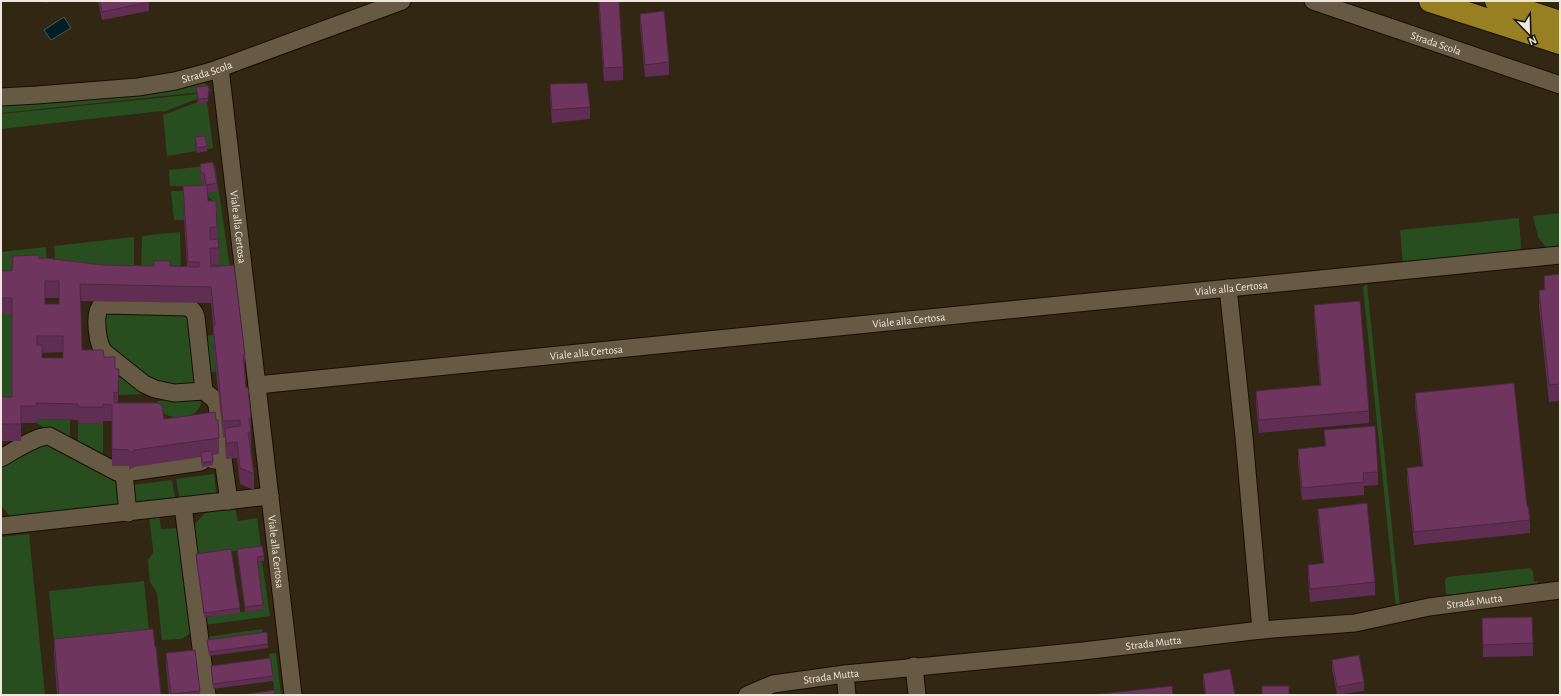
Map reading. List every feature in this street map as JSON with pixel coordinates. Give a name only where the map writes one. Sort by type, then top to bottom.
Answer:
[{"type":"highway","points":[[1430,1],[1560,43]]},
{"type":"highway","points":[[1496,1],[1560,22]]},
{"type":"street","name":"Strada Scola","points":[[1,97],[43,95],[152,85],[190,77],[220,68],[402,1]]},
{"type":"street","name":"Strada Scola","points":[[1313,1],[1560,85]]},
{"type":"street","name":"Viale alla Certosa","points":[[220,68],[292,695]]},
{"type":"street","name":"Viale alla Certosa","points":[[257,385],[1560,255]]},
{"type":"street","points":[[1228,288],[1244,437],[1261,630]]},
{"type":"street","points":[[204,391],[196,318],[193,310],[187,307],[105,305],[100,307],[98,312],[98,337],[99,346],[104,353],[144,384],[155,389],[174,393],[204,391],[213,398],[216,403],[212,460],[229,501]]},
{"type":"street","points":[[1,458],[36,439],[49,436],[116,472],[124,473],[212,460]]},
{"type":"street","points":[[124,473],[128,513]]},
{"type":"street","points":[[3,524],[128,513],[270,496]]},
{"type":"street","points":[[183,506],[206,695]]},
{"type":"street","name":"Strada Mutta","points":[[747,695],[773,684],[845,674],[914,666],[1083,651],[1261,630],[1355,623],[1429,607],[1560,590]]},
{"type":"street","points":[[914,666],[917,695]]},
{"type":"street","points":[[845,674],[847,695]]},
{"type":"green space","points":[[202,82],[207,85],[211,91],[1,113],[1,102]]},
{"type":"green space","points":[[197,94],[197,99],[163,112],[1,129],[1,114]]},
{"type":"green space","points":[[198,102],[207,102],[213,148],[207,149],[195,142],[196,151],[167,156],[163,115]]},
{"type":"green space","points":[[215,165],[232,282],[215,283],[210,265],[218,264],[212,200],[198,189],[197,186],[170,186],[169,170]]},
{"type":"green space","points":[[171,191],[192,191],[183,202],[184,220],[174,220]]},
{"type":"green space","points":[[1560,213],[1560,250],[1549,251],[1538,237],[1533,216]]},
{"type":"green space","points":[[1519,218],[1520,251],[1403,265],[1400,230]]},
{"type":"green space","points":[[180,232],[181,276],[141,275],[142,236]]},
{"type":"green space","points":[[134,237],[134,276],[56,271],[54,246]]},
{"type":"green space","points":[[46,247],[47,267],[12,268],[12,284],[2,282],[1,252]]},
{"type":"green space","points":[[1367,284],[1400,607],[1396,608],[1363,287]]},
{"type":"green space","points":[[106,310],[188,312],[200,384],[170,385],[152,380],[108,349],[105,342]]},
{"type":"green space","points":[[1,314],[12,314],[12,414],[1,414]]},
{"type":"green space","points":[[214,335],[213,342],[216,372],[206,373],[202,336]]},
{"type":"green space","points":[[115,374],[121,375],[143,391],[143,394],[119,395],[119,386]]},
{"type":"green space","points":[[201,398],[200,406],[196,412],[181,418],[165,414],[160,409],[157,401]]},
{"type":"green space","points":[[36,419],[70,420],[70,442],[36,423]]},
{"type":"green space","points":[[78,423],[103,424],[103,461],[78,446]]},
{"type":"green space","points":[[42,440],[113,478],[118,486],[121,508],[13,520],[1,505],[1,463]]},
{"type":"green space","points":[[214,474],[215,495],[180,501],[176,479]]},
{"type":"green space","points":[[172,480],[176,502],[135,507],[132,485]]},
{"type":"green space","points":[[235,508],[238,521],[257,518],[261,548],[195,556],[194,525],[205,513]]},
{"type":"green space","points":[[149,516],[159,516],[161,529],[179,528],[184,590],[188,596],[191,633],[181,639],[162,640],[157,593],[150,582],[148,560],[153,553],[153,549]]},
{"type":"green space","points":[[29,534],[45,695],[1,695],[1,537]]},
{"type":"green space","points":[[262,561],[270,616],[205,625],[204,617],[263,609],[257,562]]},
{"type":"green space","points":[[1530,568],[1533,571],[1534,582],[1538,581],[1536,586],[1451,599],[1450,594],[1446,595],[1445,580],[1447,577]]},
{"type":"green space","points":[[144,581],[149,631],[54,641],[49,591]]},
{"type":"green space","points":[[262,629],[263,637],[207,645],[206,637]]},
{"type":"green space","points":[[276,653],[281,695],[275,695],[269,654]]},
{"type":"water","points":[[64,17],[71,28],[51,40],[44,30]]},
{"type":"building","points":[[100,1],[149,1],[149,2],[102,12]]},
{"type":"building","points":[[599,1],[619,1],[623,67],[604,68]]},
{"type":"building","points":[[664,11],[669,62],[645,65],[640,14]]},
{"type":"building","points":[[587,83],[590,107],[552,110],[550,84]]},
{"type":"building","points":[[209,86],[208,98],[198,99],[196,87]]},
{"type":"building","points":[[205,136],[207,146],[197,148],[195,137]]},
{"type":"building","points":[[213,162],[217,183],[206,185],[204,173],[201,173],[200,164]]},
{"type":"building","points":[[207,185],[208,201],[216,201],[217,227],[210,227],[210,240],[218,239],[219,248],[210,248],[211,267],[234,265],[245,355],[243,355],[246,388],[248,387],[251,418],[249,418],[251,432],[248,432],[254,474],[240,468],[237,442],[228,443],[226,441],[225,428],[240,426],[240,420],[223,421],[213,325],[215,325],[211,287],[80,284],[82,350],[103,350],[104,357],[115,357],[115,369],[119,369],[118,393],[114,392],[114,403],[158,403],[162,406],[164,419],[215,412],[216,420],[218,420],[219,438],[134,450],[134,452],[129,452],[129,450],[112,449],[112,405],[103,404],[103,407],[78,407],[78,404],[36,403],[36,406],[21,406],[21,424],[1,424],[1,397],[12,397],[12,298],[1,298],[1,271],[12,271],[13,256],[39,255],[39,259],[45,258],[102,265],[154,266],[154,261],[170,261],[170,266],[199,267],[199,262],[188,262],[183,186]],"holes":[[[45,281],[59,281],[59,304],[45,304]],[[37,336],[63,336],[63,358],[42,358],[42,345],[37,345]]]},
{"type":"building","points":[[1560,274],[1560,384],[1549,385],[1539,290],[1545,290],[1544,276]]},
{"type":"building","points":[[1360,301],[1369,411],[1259,420],[1256,391],[1321,385],[1314,305]]},
{"type":"building","points":[[1514,383],[1527,506],[1530,520],[1414,532],[1407,468],[1423,466],[1415,393]]},
{"type":"building","points":[[1375,426],[1378,472],[1363,473],[1364,482],[1302,488],[1298,449],[1326,446],[1324,430]]},
{"type":"building","points":[[212,451],[213,461],[202,463],[201,452]]},
{"type":"building","points":[[1367,503],[1375,582],[1310,589],[1308,565],[1324,563],[1318,509]]},
{"type":"building","points":[[262,546],[264,556],[257,557],[263,605],[245,607],[237,549]]},
{"type":"building","points":[[231,549],[240,608],[204,613],[196,554]]},
{"type":"building","points":[[1532,617],[1533,643],[1483,645],[1482,618]]},
{"type":"building","points":[[153,629],[161,695],[59,695],[54,639]]},
{"type":"building","points":[[267,632],[268,644],[209,652],[207,640]]},
{"type":"building","points":[[195,650],[200,691],[171,694],[166,653]]},
{"type":"building","points":[[1359,655],[1364,682],[1337,687],[1332,660]]},
{"type":"building","points":[[270,658],[273,676],[213,684],[211,666]]},
{"type":"building","points":[[1230,669],[1235,695],[1206,695],[1203,674]]},
{"type":"building","points":[[1172,686],[1173,695],[1092,695]]},
{"type":"building","points":[[1262,686],[1289,686],[1289,695],[1262,695]]},
{"type":"building","points":[[275,690],[275,695],[240,695]]}]
